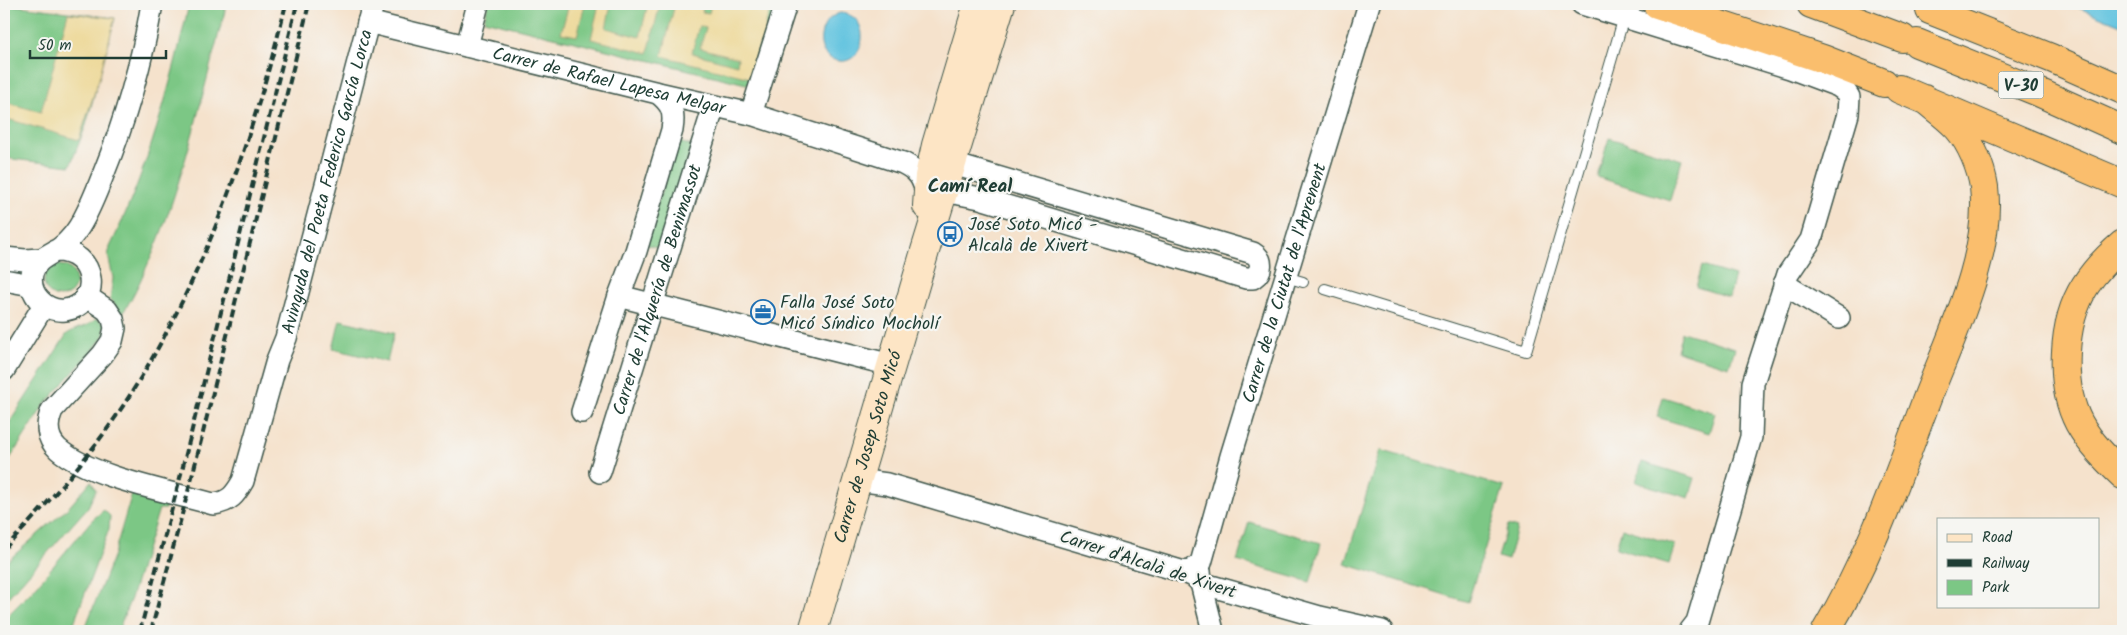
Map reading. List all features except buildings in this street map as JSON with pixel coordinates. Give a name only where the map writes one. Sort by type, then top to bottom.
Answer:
[{"type":"highway","points":[[1657,4],[1823,59],[1902,90],[2123,184]]},
{"type":"highway","name":"V-30","points":[[1811,4],[2036,91],[2123,130]]},
{"type":"highway","name":"V-30","points":[[1920,6],[2051,58],[2123,90]]},
{"type":"highway","points":[[1826,631],[1852,587],[1871,543],[1961,310],[1982,243],[1985,207],[1984,185],[1978,164],[1958,128],[1902,90]]},
{"type":"highway","points":[[2123,244],[2106,259],[2084,287],[2071,322],[2065,356],[2067,390],[2078,422],[2099,453],[2123,475]]},
{"type":"street","points":[[4,370],[38,296],[32,272],[79,228],[102,178],[134,83],[152,4]]},
{"type":"street","points":[[467,46],[478,4]]},
{"type":"street","points":[[751,114],[786,4]]},
{"type":"street","name":"Carrer de Josep Soto Micó","points":[[813,631],[927,245],[935,193],[936,145],[978,4]]},
{"type":"street","points":[[935,193],[963,178],[961,166],[1001,4]]},
{"type":"street","points":[[961,166],[1020,4]]},
{"type":"street","name":"Carrer de la Ciutat de l'Aprenent","points":[[1213,631],[1195,573],[1369,4]]},
{"type":"street","points":[[1582,4],[1790,68],[1838,86],[1849,97],[1848,114],[1810,240],[1788,274],[1784,284],[1753,383],[1751,436],[1696,622],[1690,631]]},
{"type":"street","name":"Carrer de Rafael Lapesa Melgar","points":[[370,13],[467,46],[658,94],[751,114],[903,163],[917,171],[935,193]]},
{"type":"street","name":"Avinguda del Poeta Federico García Lorca","points":[[86,296],[108,310],[115,328],[112,341],[103,354],[52,410],[48,421],[48,432],[57,448],[101,472],[213,504],[223,503],[234,498],[243,481],[277,360],[286,338],[370,13]]},
{"type":"street","name":"Carrer de l'Alquería de Benimassot","points":[[582,412],[619,296],[636,252],[672,130],[674,117],[672,107],[658,94]]},
{"type":"street","name":"Carrer de l'Alquería de Benimassot","points":[[600,472],[714,106]]},
{"type":"street","points":[[935,193],[980,198],[1277,286],[1288,272],[1253,253],[961,166]]},
{"type":"street","points":[[4,280],[26,284],[38,296],[58,310],[74,307],[86,296],[91,279],[79,244],[79,228]]},
{"type":"street","points":[[4,258],[26,260],[48,255],[72,253],[85,263]]},
{"type":"street","points":[[1246,278],[1253,278],[1261,269],[1261,262],[1258,256],[1253,253]]},
{"type":"street","points":[[1784,284],[1839,318]]},
{"type":"street","points":[[619,296],[651,306],[890,365]]},
{"type":"street","name":"Carrer d'Alcalà de Xivert","points":[[857,480],[886,484],[1195,573],[1320,617],[1382,631]]},
{"type":"lane","points":[[1324,290],[1526,351],[1624,17]]},
{"type":"green space","points":[[4,4],[115,18],[86,125],[70,166],[4,158]]},
{"type":"green space","points":[[189,4],[227,4],[176,192],[153,253],[135,292],[122,314],[110,299],[113,278],[108,255],[136,188],[157,128]]},
{"type":"green space","points":[[488,4],[779,4],[754,86],[484,20]]},
{"type":"green space","points":[[1609,138],[1682,160],[1670,200],[1597,177]]},
{"type":"green space","points":[[677,141],[692,146],[661,249],[645,244]]},
{"type":"green space","points":[[60,265],[72,269],[76,281],[72,293],[60,297],[48,293],[44,281],[48,269]]},
{"type":"green space","points":[[1702,266],[1735,276],[1729,297],[1696,287]]},
{"type":"green space","points":[[96,319],[105,323],[104,335],[45,404],[4,468],[4,431],[67,334]]},
{"type":"green space","points":[[340,320],[394,333],[387,362],[333,349]]},
{"type":"green space","points":[[1682,332],[1735,348],[1729,367],[1677,351]]},
{"type":"green space","points":[[1663,397],[1715,413],[1709,433],[1657,417]]},
{"type":"green space","points":[[1380,450],[1504,487],[1468,602],[1345,564]]},
{"type":"green space","points":[[1642,462],[1695,478],[1689,498],[1636,482]]},
{"type":"green space","points":[[91,481],[96,490],[88,507],[4,602],[4,564],[69,507]]},
{"type":"green space","points":[[133,490],[168,499],[165,509],[159,509],[131,598],[118,631],[84,631],[114,554]]},
{"type":"green space","points":[[104,510],[110,516],[109,529],[71,631],[4,631],[4,619],[33,590],[92,520]]},
{"type":"green space","points":[[1249,522],[1321,543],[1310,582],[1237,561]]},
{"type":"green space","points":[[1508,525],[1517,528],[1508,560],[1498,557]]},
{"type":"green space","points":[[1622,528],[1675,545],[1669,564],[1616,548]]},
{"type":"sand","points":[[569,4],[585,4],[577,36],[561,33]]},
{"type":"sand","points":[[599,4],[611,4],[606,28],[640,37],[648,4],[660,4],[648,53],[591,39]]},
{"type":"sand","points":[[675,4],[704,4],[702,12],[709,13],[711,4],[772,4],[765,27],[771,30],[767,45],[760,43],[750,78],[662,56]],"holes":[[[699,26],[706,28],[700,48],[738,58],[737,65],[692,53]]]},
{"type":"sand","points":[[68,13],[115,18],[99,79],[79,140],[4,118],[4,102],[41,112]]},
{"type":"water","points":[[2069,4],[2123,4],[2123,26]]},
{"type":"water","points":[[840,13],[851,16],[858,21],[862,39],[860,48],[855,55],[848,60],[839,61],[830,58],[825,53],[821,46],[821,38],[822,30],[826,23]]},
{"type":"railway","points":[[4,549],[55,494],[102,436],[130,395],[182,302],[224,206],[242,156],[273,55],[286,4]]},
{"type":"railway","points":[[140,631],[182,470],[297,4]]},
{"type":"railway","points":[[151,631],[193,473],[309,4]]},
{"type":"place","name":"José Soto Micó - Alcalà de Xivert","points":[[950,234]]},
{"type":"place","name":"Falla José Soto Micó Síndico Mocholí","points":[[763,312]]},
{"type":"district","name":"Camí Real","points":[[970,185]]}]
